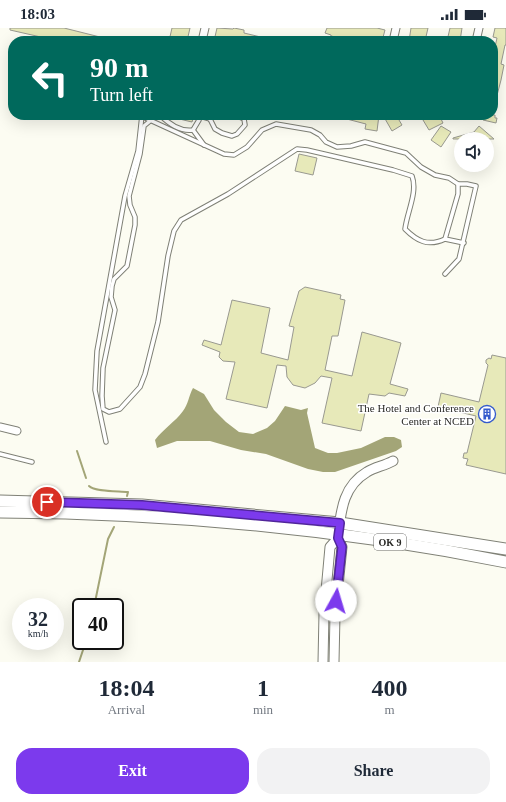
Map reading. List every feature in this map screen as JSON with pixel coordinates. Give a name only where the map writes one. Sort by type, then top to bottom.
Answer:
[{"type":"highway","name":"OK 9","points":[[0,500],[142,505],[340,523],[506,549]]},
{"type":"highway","name":"OK 9","points":[[0,512],[187,520],[310,531],[338,537],[442,550],[506,562]]},
{"type":"street","points":[[0,428],[17,431]]},
{"type":"street","points":[[334,662],[335,616],[342,547],[338,537],[342,504],[353,483],[368,472],[393,461]]},
{"type":"street","points":[[323,662],[324,613],[330,547],[338,537]]},
{"type":"lane","points":[[106,442],[95,390],[97,351],[125,196],[138,151],[141,120]]},
{"type":"lane","points":[[165,120],[168,123],[186,131],[193,130]]},
{"type":"lane","points":[[193,130],[199,120]]},
{"type":"lane","points":[[211,120],[215,129],[232,136],[242,130],[245,125],[244,120]]},
{"type":"lane","points":[[445,274],[459,259],[464,243],[476,186],[458,184],[449,178],[435,175],[421,167],[406,153],[365,142],[351,146],[337,147],[326,142],[320,135],[311,130],[276,124],[262,130],[247,147],[234,155],[224,154],[150,121],[144,126],[140,154],[129,196],[134,217],[134,225],[127,266],[114,279],[112,286],[111,297],[115,310],[103,368],[103,409],[109,412],[120,409],[140,387],[145,374],[158,322],[168,256],[174,231],[181,220],[228,194],[297,149],[385,168],[412,176],[414,182],[413,196],[405,229],[413,236],[427,243],[436,243],[444,239],[464,243]]},
{"type":"lane","points":[[193,130],[200,137],[204,145]]},
{"type":"lane","points":[[444,239],[458,194],[458,184]]},
{"type":"lane","points":[[0,454],[32,462]]},
{"type":"lane","points":[[323,662],[334,662]]},
{"type":"shaded area","points":[[193,388],[204,394],[214,410],[239,432],[253,434],[267,428],[275,421],[285,406],[301,410],[308,408],[307,413],[315,448],[328,453],[337,453],[361,448],[385,437],[394,437],[401,440],[402,447],[396,451],[335,472],[323,472],[308,469],[266,454],[241,450],[210,441],[177,441],[157,448],[155,440],[183,411]]},
{"type":"building","points":[[10,28],[64,28],[96,36],[36,36],[10,30]]},
{"type":"building","points":[[172,28],[190,28],[188,36],[170,36]]},
{"type":"building","points":[[217,28],[234,28],[244,30],[244,33],[256,36],[215,36]]},
{"type":"building","points":[[327,28],[377,28],[385,30],[383,36],[331,36],[325,33]]},
{"type":"building","points":[[411,28],[428,28],[426,36],[410,36]]},
{"type":"building","points":[[450,28],[462,28],[461,36],[448,36]]},
{"type":"building","points":[[495,28],[506,28],[506,45],[501,64],[504,65],[498,92],[498,36],[493,36]]},
{"type":"building","points":[[351,120],[378,120],[377,131],[365,129],[366,124]]},
{"type":"building","points":[[386,120],[399,120],[402,125],[392,131]]},
{"type":"building","points":[[423,120],[442,120],[443,123],[429,130]]},
{"type":"building","points":[[483,120],[497,120],[496,123]]},
{"type":"building","points":[[441,126],[451,132],[441,147],[431,140]]},
{"type":"building","points":[[479,126],[486,132],[474,132]]},
{"type":"building","points":[[299,154],[317,158],[313,175],[295,171]]},
{"type":"building","points":[[305,287],[341,295],[340,299],[345,300],[338,336],[332,336],[325,370],[352,376],[362,332],[401,343],[390,384],[408,389],[405,396],[389,393],[385,396],[369,394],[361,431],[322,423],[332,378],[321,376],[315,383],[305,388],[293,385],[287,377],[286,366],[277,365],[267,408],[226,399],[235,362],[223,361],[219,357],[220,352],[202,345],[204,340],[221,345],[232,300],[270,308],[261,353],[288,360],[294,327],[289,326],[299,291]]},
{"type":"building","name":"The Hotel and Conference Center at NCED","points":[[492,355],[506,358],[506,474],[466,465],[468,459],[463,458],[464,453],[467,453],[476,416],[438,407],[441,393],[479,402],[488,365],[486,360],[489,358],[491,359]]},
{"type":"waterway","points":[[77,451],[86,478]]},
{"type":"waterway","points":[[89,486],[101,490],[128,492],[127,496]]},
{"type":"waterway","points":[[96,598],[108,539],[114,527]]},
{"type":"waterway","points":[[79,662],[83,650]]},
{"type":"place","name":"The Hotel and Conference Center at NCED","points":[[487,414]]},
{"type":"route","points":[[47,502],[142,505],[340,523],[338,538],[342,547],[336,601]]}]
